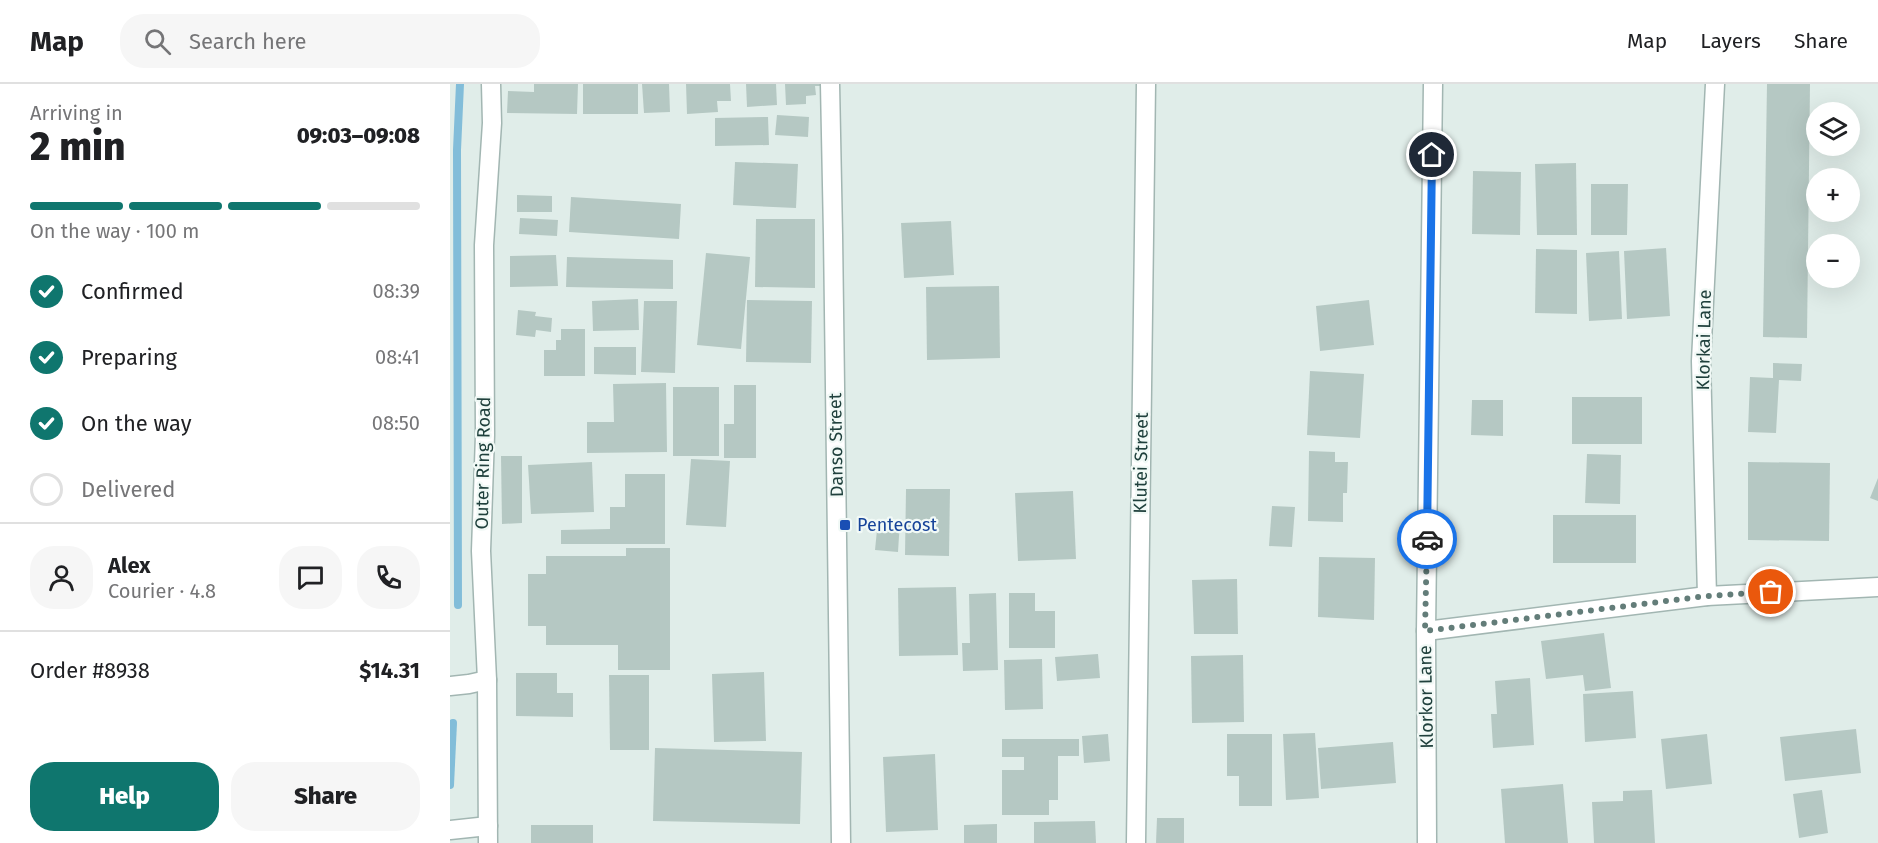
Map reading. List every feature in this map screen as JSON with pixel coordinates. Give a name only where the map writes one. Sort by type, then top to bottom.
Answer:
[{"type":"street","name":"Outer Ring Road","points":[[488,834],[486,680],[480,551],[485,435],[483,245],[492,123],[491,84]]},
{"type":"street","name":"Danso Street","points":[[830,84],[841,843]]},
{"type":"street","name":"Klutei Street","points":[[1136,843],[1146,84]]},
{"type":"street","name":"Klorkor Lane","points":[[1427,843],[1425,631],[1433,84]]},
{"type":"street","name":"Klorkai Lane","points":[[1707,596],[1701,361],[1714,84]]},
{"type":"street","points":[[1425,631],[1707,596],[1878,587]]},
{"type":"street","points":[[450,686],[486,680]]},
{"type":"street","points":[[450,830],[488,834]]},
{"type":"building","points":[[534,84],[578,84],[577,114],[507,113],[508,91],[534,92]]},
{"type":"building","points":[[583,84],[638,84],[638,114],[583,114]]},
{"type":"building","points":[[642,84],[669,84],[670,112],[644,113]]},
{"type":"building","points":[[686,84],[730,84],[731,101],[717,101],[718,112],[687,114]]},
{"type":"building","points":[[746,84],[776,84],[777,105],[747,107]]},
{"type":"building","points":[[785,84],[821,84],[821,86],[815,86],[816,95],[806,96],[806,104],[786,105]]},
{"type":"building","points":[[1767,84],[1810,84],[1810,102],[1806,102],[1806,156],[1809,156],[1809,168],[1806,168],[1806,222],[1808,222],[1808,234],[1806,234],[1807,338],[1763,337]]},
{"type":"building","points":[[777,115],[809,117],[808,137],[775,135]]},
{"type":"building","points":[[768,117],[769,145],[715,146],[715,118]]},
{"type":"building","points":[[735,162],[798,164],[796,208],[733,205]]},
{"type":"building","points":[[1576,163],[1577,235],[1537,235],[1535,164]]},
{"type":"building","points":[[1473,171],[1521,172],[1520,235],[1472,234]]},
{"type":"building","points":[[1591,184],[1628,184],[1627,235],[1591,235]]},
{"type":"building","points":[[517,195],[552,196],[552,212],[517,212]]},
{"type":"building","points":[[571,197],[681,204],[679,239],[569,232]]},
{"type":"building","points":[[520,218],[558,220],[557,236],[519,234]]},
{"type":"building","points":[[756,219],[815,219],[815,288],[755,287]]},
{"type":"building","points":[[951,221],[954,275],[904,278],[901,223]]},
{"type":"building","points":[[1666,248],[1670,316],[1627,319],[1624,251]]},
{"type":"building","points":[[1536,249],[1577,250],[1577,314],[1535,313]]},
{"type":"building","points":[[1619,251],[1622,319],[1589,321],[1586,253]]},
{"type":"building","points":[[706,253],[750,257],[741,349],[697,345]]},
{"type":"building","points":[[556,255],[558,286],[510,287],[510,256]]},
{"type":"building","points":[[567,257],[673,260],[673,289],[566,287]]},
{"type":"building","points":[[999,286],[1000,358],[927,360],[926,287]]},
{"type":"building","points":[[638,299],[639,330],[593,331],[592,301]]},
{"type":"building","points":[[747,300],[812,301],[811,363],[746,362]]},
{"type":"building","points":[[1369,300],[1374,345],[1320,351],[1316,306]]},
{"type":"building","points":[[644,301],[677,301],[675,373],[641,372]]},
{"type":"building","points":[[518,310],[536,312],[535,316],[552,318],[551,332],[536,330],[535,337],[516,335]]},
{"type":"building","points":[[561,329],[585,329],[585,376],[544,376],[544,350],[556,350],[556,340],[561,340]]},
{"type":"building","points":[[594,347],[636,347],[636,375],[594,374]]},
{"type":"building","points":[[1773,363],[1802,364],[1801,381],[1779,380],[1776,433],[1748,432],[1750,377],[1773,378]]},
{"type":"building","points":[[1310,371],[1364,374],[1360,438],[1307,435]]},
{"type":"building","points":[[666,383],[667,452],[587,453],[587,422],[614,422],[613,384]]},
{"type":"building","points":[[734,385],[756,385],[756,458],[724,458],[724,424],[734,424]]},
{"type":"building","points":[[673,387],[719,387],[719,456],[673,456]]},
{"type":"building","points":[[1572,397],[1642,397],[1642,444],[1572,444]]},
{"type":"building","points":[[1472,400],[1503,400],[1503,436],[1471,435]]},
{"type":"building","points":[[1309,451],[1335,452],[1335,462],[1348,462],[1347,493],[1343,493],[1343,522],[1308,521]]},
{"type":"building","points":[[1587,454],[1621,455],[1620,504],[1585,503]]},
{"type":"building","points":[[501,456],[522,456],[522,523],[502,524]]},
{"type":"building","points":[[691,459],[730,461],[726,527],[686,525]]},
{"type":"building","points":[[592,462],[594,512],[531,514],[528,465]]},
{"type":"building","points":[[1748,462],[1830,463],[1829,541],[1748,540]]},
{"type":"building","points":[[625,474],[665,474],[665,544],[561,544],[561,530],[610,529],[610,507],[625,507]]},
{"type":"building","points":[[1878,478],[1878,501],[1870,498]]},
{"type":"building","points":[[906,489],[950,489],[949,556],[905,555]]},
{"type":"building","points":[[1073,491],[1076,559],[1018,561],[1015,493]]},
{"type":"building","points":[[1272,506],[1295,507],[1292,547],[1269,546]]},
{"type":"building","points":[[1553,515],[1636,515],[1636,563],[1553,563]]},
{"type":"building","points":[[878,520],[900,521],[898,552],[875,550]]},
{"type":"building","points":[[626,548],[670,548],[670,670],[618,670],[618,645],[546,645],[546,626],[528,626],[528,574],[546,574],[546,556],[626,556]]},
{"type":"building","points":[[1319,557],[1375,558],[1374,620],[1318,617]]},
{"type":"building","points":[[1237,579],[1238,634],[1194,634],[1192,580]]},
{"type":"building","points":[[956,587],[958,655],[899,656],[898,588]]},
{"type":"building","points":[[996,593],[998,670],[963,671],[962,643],[970,643],[969,594]]},
{"type":"building","points":[[1009,593],[1035,593],[1035,611],[1055,611],[1055,648],[1009,648]]},
{"type":"building","points":[[1604,633],[1611,688],[1585,691],[1583,675],[1546,679],[1541,641]]},
{"type":"building","points":[[1098,654],[1100,678],[1057,681],[1055,657]]},
{"type":"building","points":[[1243,655],[1244,722],[1192,723],[1191,656]]},
{"type":"building","points":[[1042,659],[1043,709],[1005,710],[1004,660]]},
{"type":"building","points":[[764,672],[766,741],[714,742],[712,674]]},
{"type":"building","points":[[516,673],[557,673],[557,693],[573,693],[573,717],[516,716]]},
{"type":"building","points":[[609,675],[649,675],[649,750],[610,750]]},
{"type":"building","points":[[1530,678],[1534,745],[1493,748],[1491,714],[1497,714],[1495,681]]},
{"type":"building","points":[[1633,691],[1636,738],[1585,742],[1583,694]]},
{"type":"building","points":[[1856,729],[1861,773],[1785,781],[1780,737]]},
{"type":"building","points":[[1315,733],[1319,798],[1286,800],[1283,734]]},
{"type":"building","points":[[1108,734],[1110,761],[1084,763],[1082,736]]},
{"type":"building","points":[[1227,734],[1272,734],[1272,806],[1239,806],[1239,776],[1227,776]]},
{"type":"building","points":[[1707,734],[1712,784],[1666,789],[1661,739]]},
{"type":"building","points":[[1002,739],[1079,739],[1079,756],[1058,756],[1058,800],[1049,800],[1049,815],[1002,815],[1002,770],[1024,770],[1024,757],[1002,757]]},
{"type":"building","points":[[1393,742],[1396,783],[1321,789],[1318,748]]},
{"type":"building","points":[[655,748],[802,752],[800,824],[653,821]]},
{"type":"building","points":[[935,754],[938,830],[886,832],[883,757]]},
{"type":"building","points":[[1563,784],[1568,843],[1505,843],[1501,789]]},
{"type":"building","points":[[1652,790],[1655,843],[1594,843],[1592,802],[1623,801],[1623,791]]},
{"type":"building","points":[[1822,790],[1828,833],[1799,838],[1793,794]]},
{"type":"building","points":[[1157,818],[1184,818],[1184,843],[1156,843]]},
{"type":"building","points":[[1095,821],[1096,843],[1034,843],[1034,822]]},
{"type":"building","points":[[997,824],[997,843],[964,843],[964,825]]},
{"type":"building","points":[[531,825],[593,825],[593,843],[531,843]]},
{"type":"waterway","points":[[458,605],[457,150],[460,84]]},
{"type":"waterway","points":[[450,785],[453,723]]},
{"type":"way so far","points":[[1427,539],[1425,631],[1707,596],[1771,592]]},
{"type":"place","name":"Pentecost","points":[[845,525]]},
{"type":"route","points":[[1427,539],[1432,155]]}]
